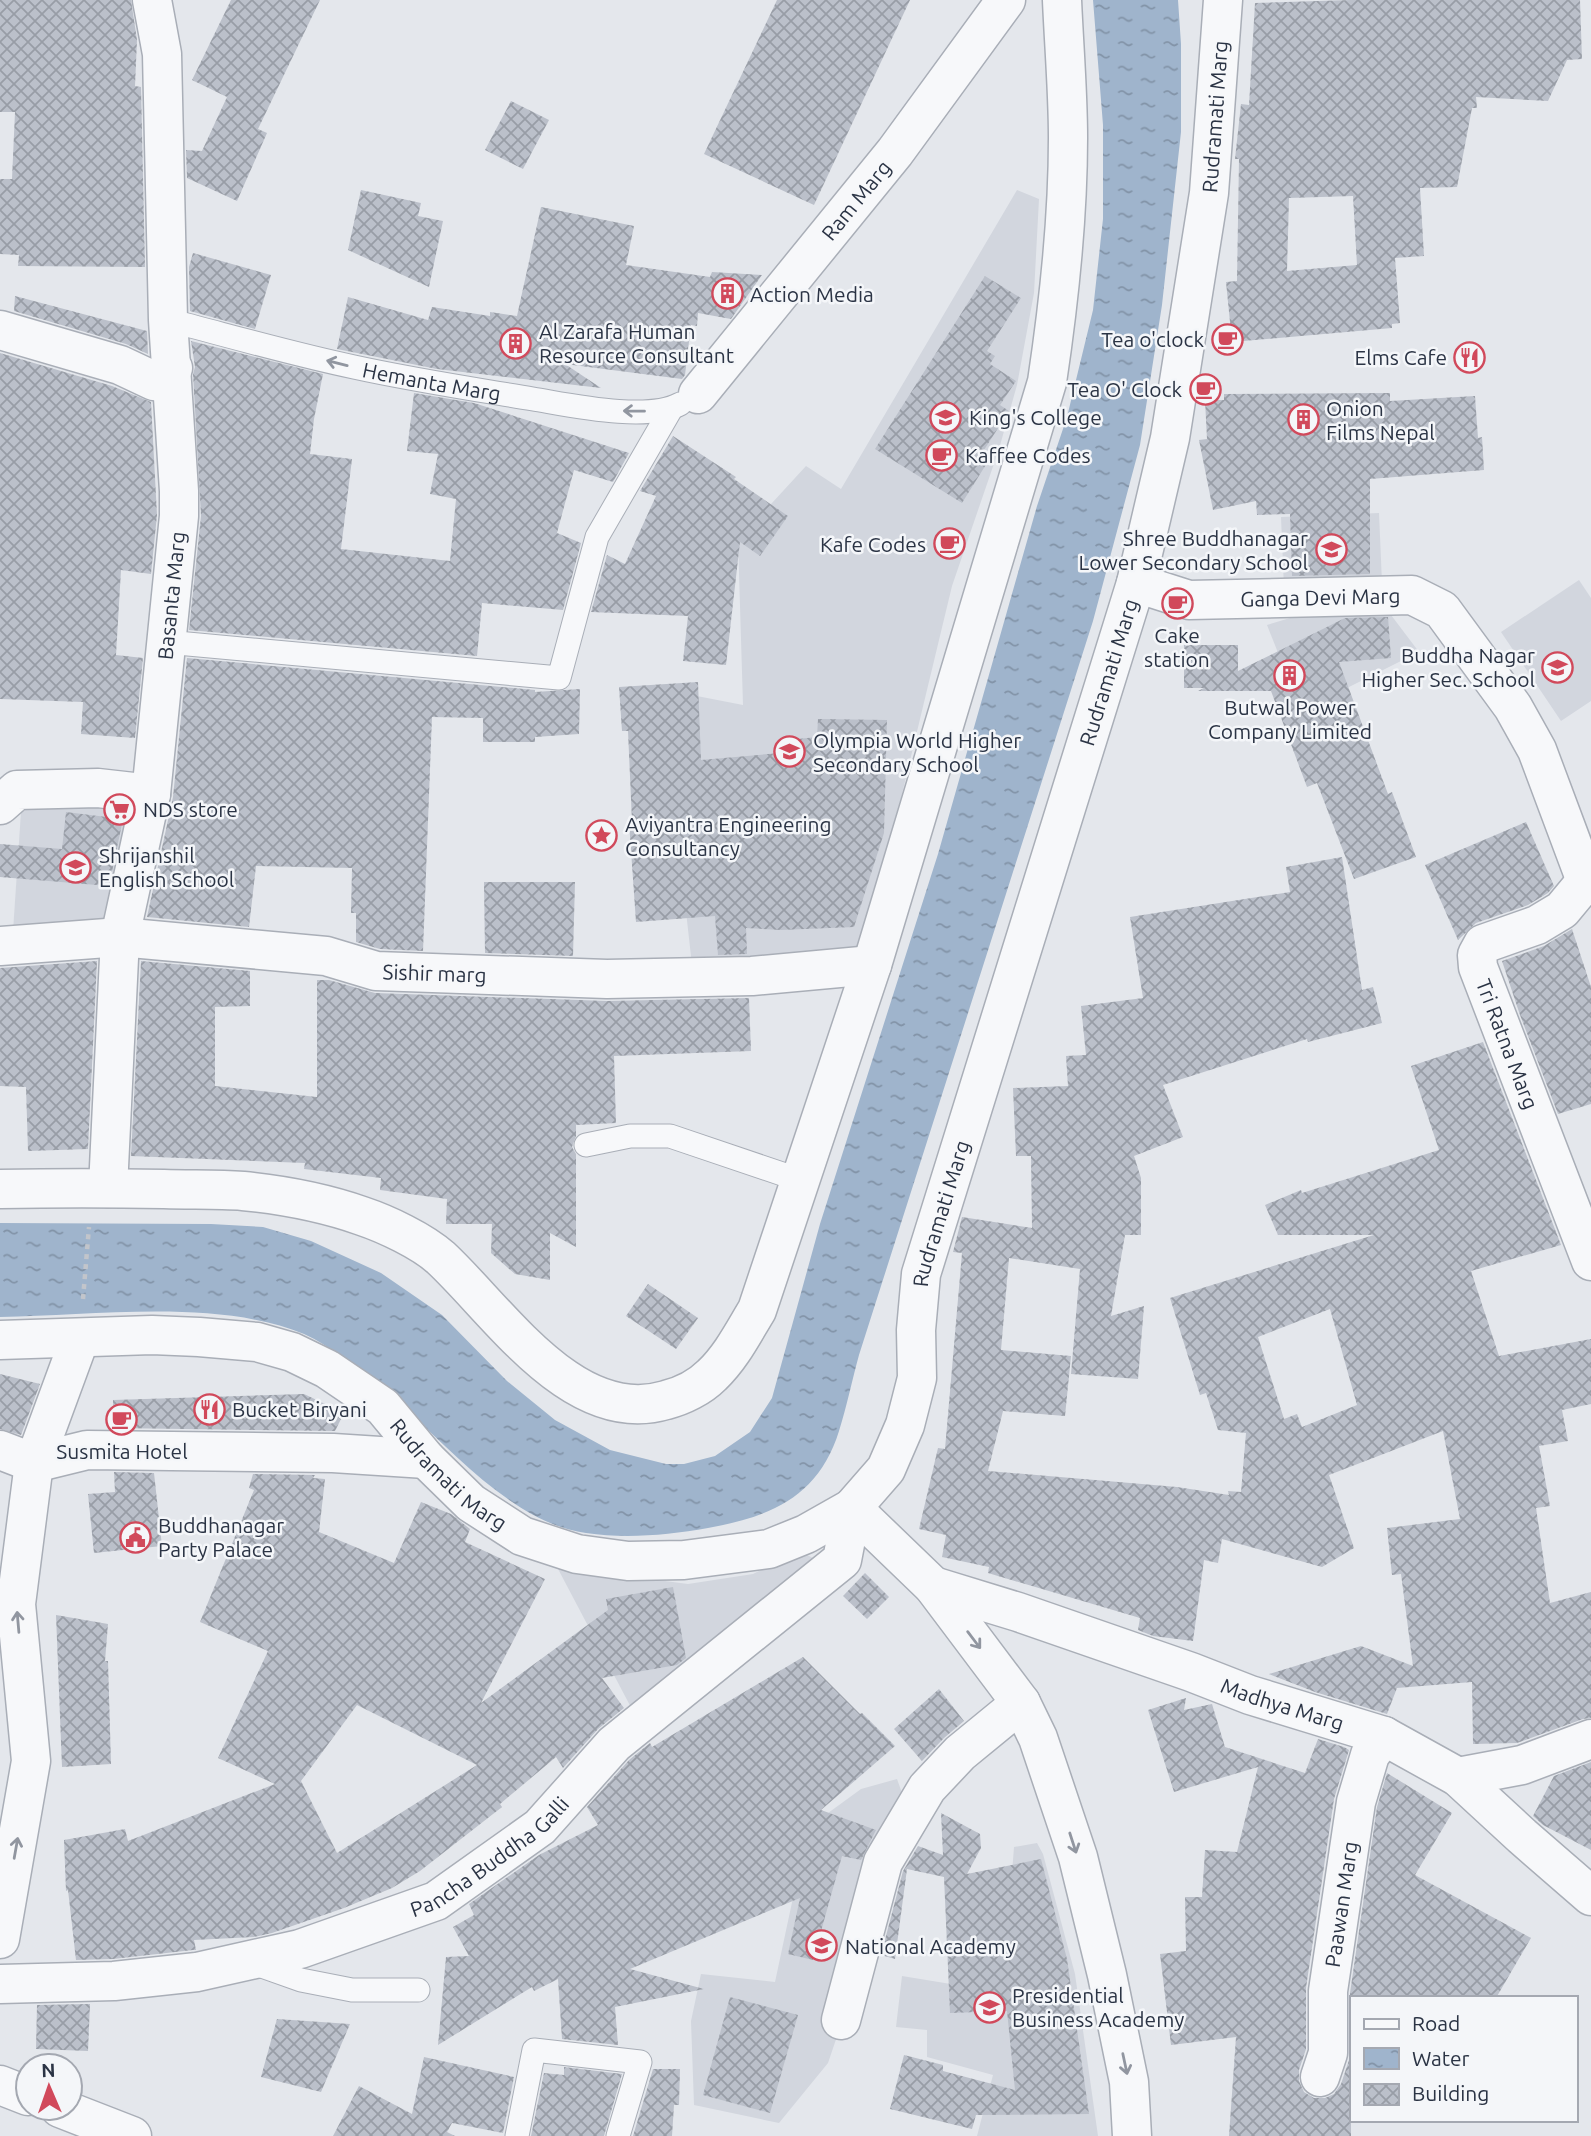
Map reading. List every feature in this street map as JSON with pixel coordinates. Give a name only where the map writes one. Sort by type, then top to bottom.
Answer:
[{"type":"street","name":"Basanta Marg","points":[[97,1200],[120,937],[151,794],[180,491],[168,320],[162,54],[152,0]]},
{"type":"street","name":"Ram Marg","points":[[685,402],[895,152],[1006,0]]},
{"type":"street","points":[[0,1189],[97,1200],[242,1191],[313,1202],[363,1216],[405,1235],[439,1256],[533,1353],[583,1390],[619,1402],[652,1405],[681,1396],[710,1377],[728,1359],[757,1310],[872,965],[1047,382],[1065,220],[1068,139],[1062,0]]},
{"type":"street","name":"Rudramati Marg","points":[[0,1340],[81,1322],[152,1335],[257,1342],[292,1352],[327,1369],[383,1407],[426,1459],[471,1503],[522,1536],[577,1554],[628,1562],[684,1560],[769,1549],[806,1534],[852,1508],[886,1469],[905,1425],[917,1378],[916,1330],[921,1274],[1136,583],[1170,438],[1209,193],[1223,0]]},
{"type":"street","points":[[0,330],[120,365],[154,381],[173,368]]},
{"type":"street","name":"Ganga Devi Marg","points":[[1136,583],[1189,600],[1412,594],[1442,610],[1513,707],[1537,750],[1588,881]]},
{"type":"street","points":[[0,805],[17,790],[98,788],[151,794]]},
{"type":"street","name":"Tri Ratna Marg","points":[[1588,881],[1562,910],[1537,925],[1483,944],[1477,955],[1478,967],[1591,1261]]},
{"type":"street","name":"Sishir marg","points":[[0,946],[120,937],[326,956],[376,971],[607,979],[752,976],[872,965]]},
{"type":"street","points":[[0,1939],[31,1761],[16,1604],[17,1456],[81,1322]]},
{"type":"street","points":[[17,1456],[87,1450],[333,1453],[426,1459]]},
{"type":"street","points":[[852,1508],[933,1586],[1021,1703],[1038,1738],[1081,1870],[1107,1975],[1129,2082],[1132,2136]]},
{"type":"street","name":"Pancha Buddha Galli","points":[[0,1984],[114,1981],[197,1972],[300,1949],[436,1901],[540,1827],[614,1745],[842,1560],[852,1508]]},
{"type":"street","name":"Madhya Marg","points":[[933,1586],[1080,1633],[1250,1695],[1384,1736],[1458,1776],[1591,1896]]},
{"type":"street","points":[[841,2020],[883,1861],[927,1788],[960,1753],[1021,1703]]},
{"type":"street","name":"Paawan Marg","points":[[1320,2077],[1328,2053],[1328,1991],[1356,1802],[1370,1755],[1384,1736]]},
{"type":"street","points":[[1458,1776],[1522,1765],[1591,1739]]},
{"type":"street","points":[[84,2117],[132,2136]]},
{"type":"lane","name":"Hemanta Marg","points":[[168,320],[354,367],[594,409],[641,411],[685,402]]},
{"type":"lane","points":[[166,642],[559,678],[597,537],[685,402]]},
{"type":"lane","points":[[586,1144],[630,1136],[670,1136],[800,1180]]},
{"type":"lane","points":[[246,1961],[301,1980],[352,1990],[418,1990]]},
{"type":"lane","points":[[517,2136],[534,2050],[640,2062],[618,2136]]},
{"type":"path","points":[[81,1322],[97,1200]]},
{"type":"shaded area","name":"Olympia World Higher Secondary School","points":[[1017,190],[1039,199],[1034,293],[1017,385],[999,449],[952,586],[901,798],[857,950],[692,965],[661,689],[743,705],[738,540],[806,466],[841,489]]},
{"type":"shaded area","name":"Shree Buddhanagar Lower Secondary School","points":[[1379,513],[1382,583],[1284,588],[1281,517]]},
{"type":"shaded area","name":"Buddha Nagar Higher Sec. School","points":[[1579,580],[1591,598],[1591,701],[1561,721],[1501,632]]},
{"type":"shaded area","points":[[1337,604],[1385,607],[1419,652],[1301,711],[1267,625]]},
{"type":"shaded area","name":"Shrijanshil English School","points":[[149,794],[120,937],[12,946],[22,797]]},
{"type":"shaded area","points":[[800,1551],[820,1562],[635,1715],[557,1567],[688,1584],[753,1574]]},
{"type":"shaded area","name":"National Academy","points":[[897,1779],[911,1818],[828,2063],[779,2123],[694,2105],[691,2021],[701,1974],[775,1982],[797,1879],[824,1816],[861,1789]]},
{"type":"shaded area","name":"Presidential Business Academy","points":[[1037,1843],[1043,1854],[1075,1974],[1098,2136],[977,2136],[993,2075],[927,2057],[927,2030],[896,2027],[902,1976],[963,1986],[1012,1873],[1014,1847]]},
{"type":"water","points":[[1093,0],[1178,0],[1181,132],[1162,305],[1140,445],[1093,621],[859,1355],[839,1431],[819,1472],[790,1500],[772,1510],[731,1523],[647,1535],[586,1533],[561,1527],[513,1503],[469,1468],[398,1402],[333,1351],[304,1334],[270,1323],[233,1316],[194,1313],[114,1312],[0,1317],[0,1223],[211,1224],[263,1227],[311,1241],[381,1273],[442,1315],[507,1381],[555,1420],[610,1450],[666,1464],[684,1464],[715,1456],[750,1432],[772,1398],[820,1224],[938,854],[1037,506],[1067,417],[1093,310],[1103,219],[1103,125]]},
{"type":"building","points":[[0,0],[131,0],[137,40],[135,86],[141,87],[145,267],[18,266],[19,255],[0,254],[0,179],[12,179],[15,112],[0,112]]},
{"type":"building","points":[[231,0],[320,0],[258,129],[267,133],[237,201],[187,178],[186,150],[202,151],[227,97],[192,80]]},
{"type":"building","points":[[777,0],[910,0],[814,205],[704,154]]},
{"type":"building","points":[[1350,0],[1580,0],[1582,59],[1567,60],[1548,101],[1476,97],[1477,108],[1472,108],[1457,187],[1420,188],[1424,256],[1395,258],[1400,323],[1392,324],[1392,328],[1232,342],[1226,282],[1237,281],[1239,159],[1235,159],[1241,104],[1249,105],[1255,3]],"holes":[[[1353,196],[1357,265],[1287,271],[1289,198]]]},
{"type":"building","points":[[511,101],[549,120],[523,169],[485,150]]},
{"type":"building","points":[[361,190],[421,203],[418,216],[443,221],[429,287],[348,250]]},
{"type":"building","points":[[541,207],[634,226],[626,265],[710,277],[712,272],[762,275],[731,319],[698,313],[697,326],[691,325],[685,375],[682,379],[565,364],[601,388],[437,369],[337,349],[348,297],[428,320],[432,307],[490,316],[490,312],[517,316]]},
{"type":"building","points":[[193,253],[271,275],[255,329],[190,311],[189,267]]},
{"type":"building","points":[[985,276],[1021,298],[987,351],[995,356],[990,364],[1016,381],[1000,405],[1009,411],[984,450],[992,455],[962,503],[875,449]]},
{"type":"building","points":[[15,296],[147,331],[148,354],[126,344],[14,311]]},
{"type":"building","points":[[191,341],[323,374],[310,454],[352,459],[341,549],[450,561],[456,499],[430,494],[438,454],[407,451],[414,393],[474,403],[629,453],[613,482],[574,470],[557,533],[581,543],[563,610],[482,603],[477,656],[189,630],[201,516],[193,374],[195,367]]},
{"type":"building","points":[[0,353],[112,386],[151,402],[157,515],[151,574],[121,570],[116,655],[143,658],[135,738],[81,734],[83,702],[0,699]]},
{"type":"building","points":[[1390,393],[1390,401],[1475,396],[1484,470],[1370,479],[1370,574],[1292,576],[1290,514],[1257,515],[1256,501],[1213,510],[1199,440],[1207,439],[1205,400],[1224,400],[1224,394]]},
{"type":"building","points":[[673,436],[736,477],[734,479],[788,516],[760,556],[740,542],[726,665],[683,661],[688,616],[591,612],[607,555],[625,564],[656,496],[640,491]]},
{"type":"building","points":[[1388,617],[1391,658],[1339,662],[1388,794],[1392,792],[1416,857],[1354,879],[1317,783],[1307,787],[1271,691],[1198,691],[1204,688],[1184,688],[1184,645],[1238,645],[1238,671],[1345,618]]},
{"type":"building","points":[[187,658],[535,692],[580,689],[579,734],[535,737],[535,742],[483,742],[483,718],[432,717],[423,951],[380,949],[356,942],[356,913],[351,913],[352,868],[256,866],[249,927],[147,917],[173,797]]},
{"type":"building","points":[[698,682],[701,760],[780,753],[778,741],[817,737],[818,719],[887,720],[884,833],[854,927],[781,930],[746,928],[747,954],[718,955],[715,916],[636,922],[629,822],[632,822],[628,731],[622,731],[619,687]]},
{"type":"building","points":[[66,812],[123,819],[109,886],[0,877],[0,844],[62,849]]},
{"type":"building","points":[[1526,822],[1554,886],[1548,893],[1528,905],[1476,923],[1458,940],[1425,865]]},
{"type":"building","points":[[1342,857],[1362,990],[1373,987],[1382,1023],[1308,1042],[1307,1039],[1163,1085],[1183,1137],[1134,1156],[1141,1178],[1141,1235],[1125,1235],[1111,1316],[1144,1306],[1138,1379],[1071,1374],[1080,1269],[1009,1258],[1001,1350],[1071,1356],[1065,1416],[1003,1411],[988,1471],[1177,1487],[1229,1495],[1228,1491],[1241,1492],[1246,1433],[1218,1430],[1206,1393],[1200,1395],[1170,1298],[1374,1235],[1278,1235],[1265,1205],[1301,1190],[1302,1193],[1439,1150],[1411,1066],[1483,1042],[1561,1245],[1471,1271],[1499,1356],[1591,1339],[1591,1404],[1562,1410],[1568,1441],[1539,1446],[1550,1506],[1536,1508],[1550,1603],[1591,1592],[1591,1718],[1517,1743],[1473,1744],[1472,1682],[1397,1688],[1387,1714],[1315,1692],[1269,1674],[1361,1646],[1413,1666],[1401,1574],[1392,1575],[1387,1528],[1460,1519],[1443,1431],[1329,1475],[1354,1548],[1322,1567],[1222,1539],[1218,1563],[1204,1560],[1193,1641],[1153,1636],[1138,1630],[1140,1618],[988,1573],[989,1567],[942,1557],[946,1535],[919,1529],[938,1448],[945,1449],[962,1253],[953,1252],[962,1217],[1032,1228],[1031,1156],[1016,1156],[1013,1088],[1068,1086],[1066,1056],[1086,1055],[1081,1006],[1143,998],[1130,917],[1290,892],[1286,867]],"holes":[[[1330,1309],[1357,1405],[1302,1427],[1297,1414],[1284,1419],[1258,1337]]]},
{"type":"building","points":[[484,882],[575,882],[573,956],[485,953]]},
{"type":"building","points":[[1572,929],[1591,987],[1591,1104],[1558,1114],[1502,961],[1544,946]]},
{"type":"building","points":[[97,961],[88,1149],[28,1151],[26,1087],[0,1086],[0,968]]},
{"type":"building","points":[[141,961],[250,971],[250,1006],[215,1007],[215,1086],[317,1097],[317,980],[329,980],[375,993],[607,1001],[749,998],[751,1051],[614,1056],[616,1123],[576,1125],[572,1147],[576,1154],[576,1247],[550,1233],[550,1280],[515,1274],[491,1253],[492,1224],[446,1224],[447,1199],[380,1190],[381,1178],[304,1169],[305,1163],[131,1156]]},
{"type":"building","points":[[648,1284],[698,1318],[676,1349],[626,1316]]},
{"type":"building","points":[[0,1374],[40,1384],[21,1435],[0,1429]]},
{"type":"building","points":[[304,1394],[344,1413],[335,1431],[113,1428],[113,1400]]},
{"type":"building","points":[[114,1472],[154,1473],[162,1546],[94,1553],[88,1494],[115,1492]]},
{"type":"building","points":[[253,1474],[315,1475],[313,1478],[325,1479],[319,1532],[394,1563],[421,1502],[451,1514],[470,1529],[465,1542],[545,1579],[481,1703],[608,1610],[606,1599],[673,1587],[686,1658],[677,1665],[602,1678],[624,1708],[598,1729],[563,1768],[556,1757],[500,1804],[502,1807],[420,1871],[392,1888],[272,1933],[254,1937],[194,1940],[196,1950],[76,1960],[68,1890],[66,1891],[64,1840],[125,1829],[128,1841],[275,1784],[218,1758],[268,1651],[200,1622],[254,1490],[249,1488]],"holes":[[[357,1705],[477,1765],[337,1853],[301,1781]]]},
{"type":"building","points":[[865,1573],[889,1597],[867,1619],[843,1596]]},
{"type":"building","points":[[56,1615],[108,1624],[105,1661],[108,1661],[111,1764],[62,1767]]},
{"type":"building","points":[[803,1657],[895,1746],[821,1810],[876,1830],[861,1860],[842,1856],[813,1960],[788,1954],[800,1898],[630,1969],[704,1989],[615,2007],[618,2045],[562,2039],[558,1979],[534,1991],[532,1987],[438,2045],[446,1957],[469,1956],[453,1927],[474,1915],[469,1904],[539,1855],[598,1825],[587,1807],[629,1760],[650,1743],[652,1747]]},
{"type":"building","points":[[939,1689],[964,1721],[922,1761],[894,1729]]},
{"type":"building","points":[[1186,1698],[1184,1710],[1212,1704],[1225,1747],[1305,1773],[1318,1739],[1349,1750],[1334,1799],[1306,1988],[1306,2049],[1299,2070],[1299,2081],[1304,2092],[1314,2098],[1325,2098],[1334,2094],[1341,2084],[1349,2060],[1350,1993],[1377,1807],[1387,1773],[1452,1813],[1415,1875],[1531,1938],[1497,1996],[1350,1996],[1351,2136],[1229,2136],[1236,2037],[1171,2045],[1160,1954],[1186,1951],[1185,1897],[1202,1897],[1205,1850],[1237,1852],[1258,1767],[1174,1792],[1148,1710]]},
{"type":"building","points":[[1591,1762],[1591,1850],[1543,1825],[1533,1816],[1554,1776]]},
{"type":"building","name":"Presidential Business Academy","points":[[941,1813],[980,1834],[981,1848],[967,1874],[1041,1859],[1067,1959],[1089,2114],[976,2115],[972,2129],[890,2109],[904,2055],[943,2065],[943,2071],[1015,2090],[1007,2011],[950,2013],[944,1877],[907,1869],[895,1959],[881,1955],[903,1871],[918,1846],[943,1855]]},
{"type":"building","points":[[730,1997],[798,2015],[770,2113],[703,2095]]},
{"type":"building","points":[[90,2004],[88,2051],[36,2049],[37,2005]]},
{"type":"building","points":[[277,2019],[350,2024],[321,2092],[261,2077]]},
{"type":"building","points":[[424,2057],[514,2077],[503,2133],[452,2123],[447,2132],[455,2136],[333,2136],[359,2086],[412,2114]]},
{"type":"building","points":[[564,2067],[622,2074],[604,2136],[531,2136],[544,2073],[564,2075]]},
{"type":"building","points":[[653,2069],[680,2069],[679,2105],[674,2105],[672,2136],[633,2136]]},
{"type":"place","name":"Action Media","points":[[727,294]]},
{"type":"place","name":"Tea o'clock","points":[[1227,339]]},
{"type":"place","name":"Al Zarafa Human Resource Consultant","points":[[516,343]]},
{"type":"place","name":"Elms Cafe","points":[[1470,357]]},
{"type":"place","name":"Tea O' Clock","points":[[1205,389]]},
{"type":"place","name":"King's College","points":[[946,417]]},
{"type":"place","name":"Onion Films Nepal","points":[[1303,420]]},
{"type":"place","name":"Kaffee Codes","points":[[942,455]]},
{"type":"place","name":"Kafe Codes","points":[[949,544]]},
{"type":"place","name":"Shree Buddhanagar Lower Secondary School","points":[[1331,550]]},
{"type":"place","name":"Cake station","points":[[1177,603]]},
{"type":"place","name":"Buddha Nagar Higher Sec. School","points":[[1558,667]]},
{"type":"place","name":"Butwal Power Company Limited","points":[[1290,675]]},
{"type":"place","name":"Olympia World Higher Secondary School","points":[[790,752]]},
{"type":"place","name":"NDS store","points":[[120,809]]},
{"type":"place","name":"Aviyantra Engineering Consultancy","points":[[602,836]]},
{"type":"place","name":"Shrijanshil English School","points":[[76,867]]},
{"type":"place","name":"Bucket Biryani","points":[[209,1409]]},
{"type":"place","name":"Susmita Hotel","points":[[122,1419]]},
{"type":"place","name":"Buddhanagar Party Palace","points":[[135,1537]]},
{"type":"place","name":"National Academy","points":[[822,1946]]},
{"type":"place","name":"Presidential Business Academy","points":[[989,2007]]}]
